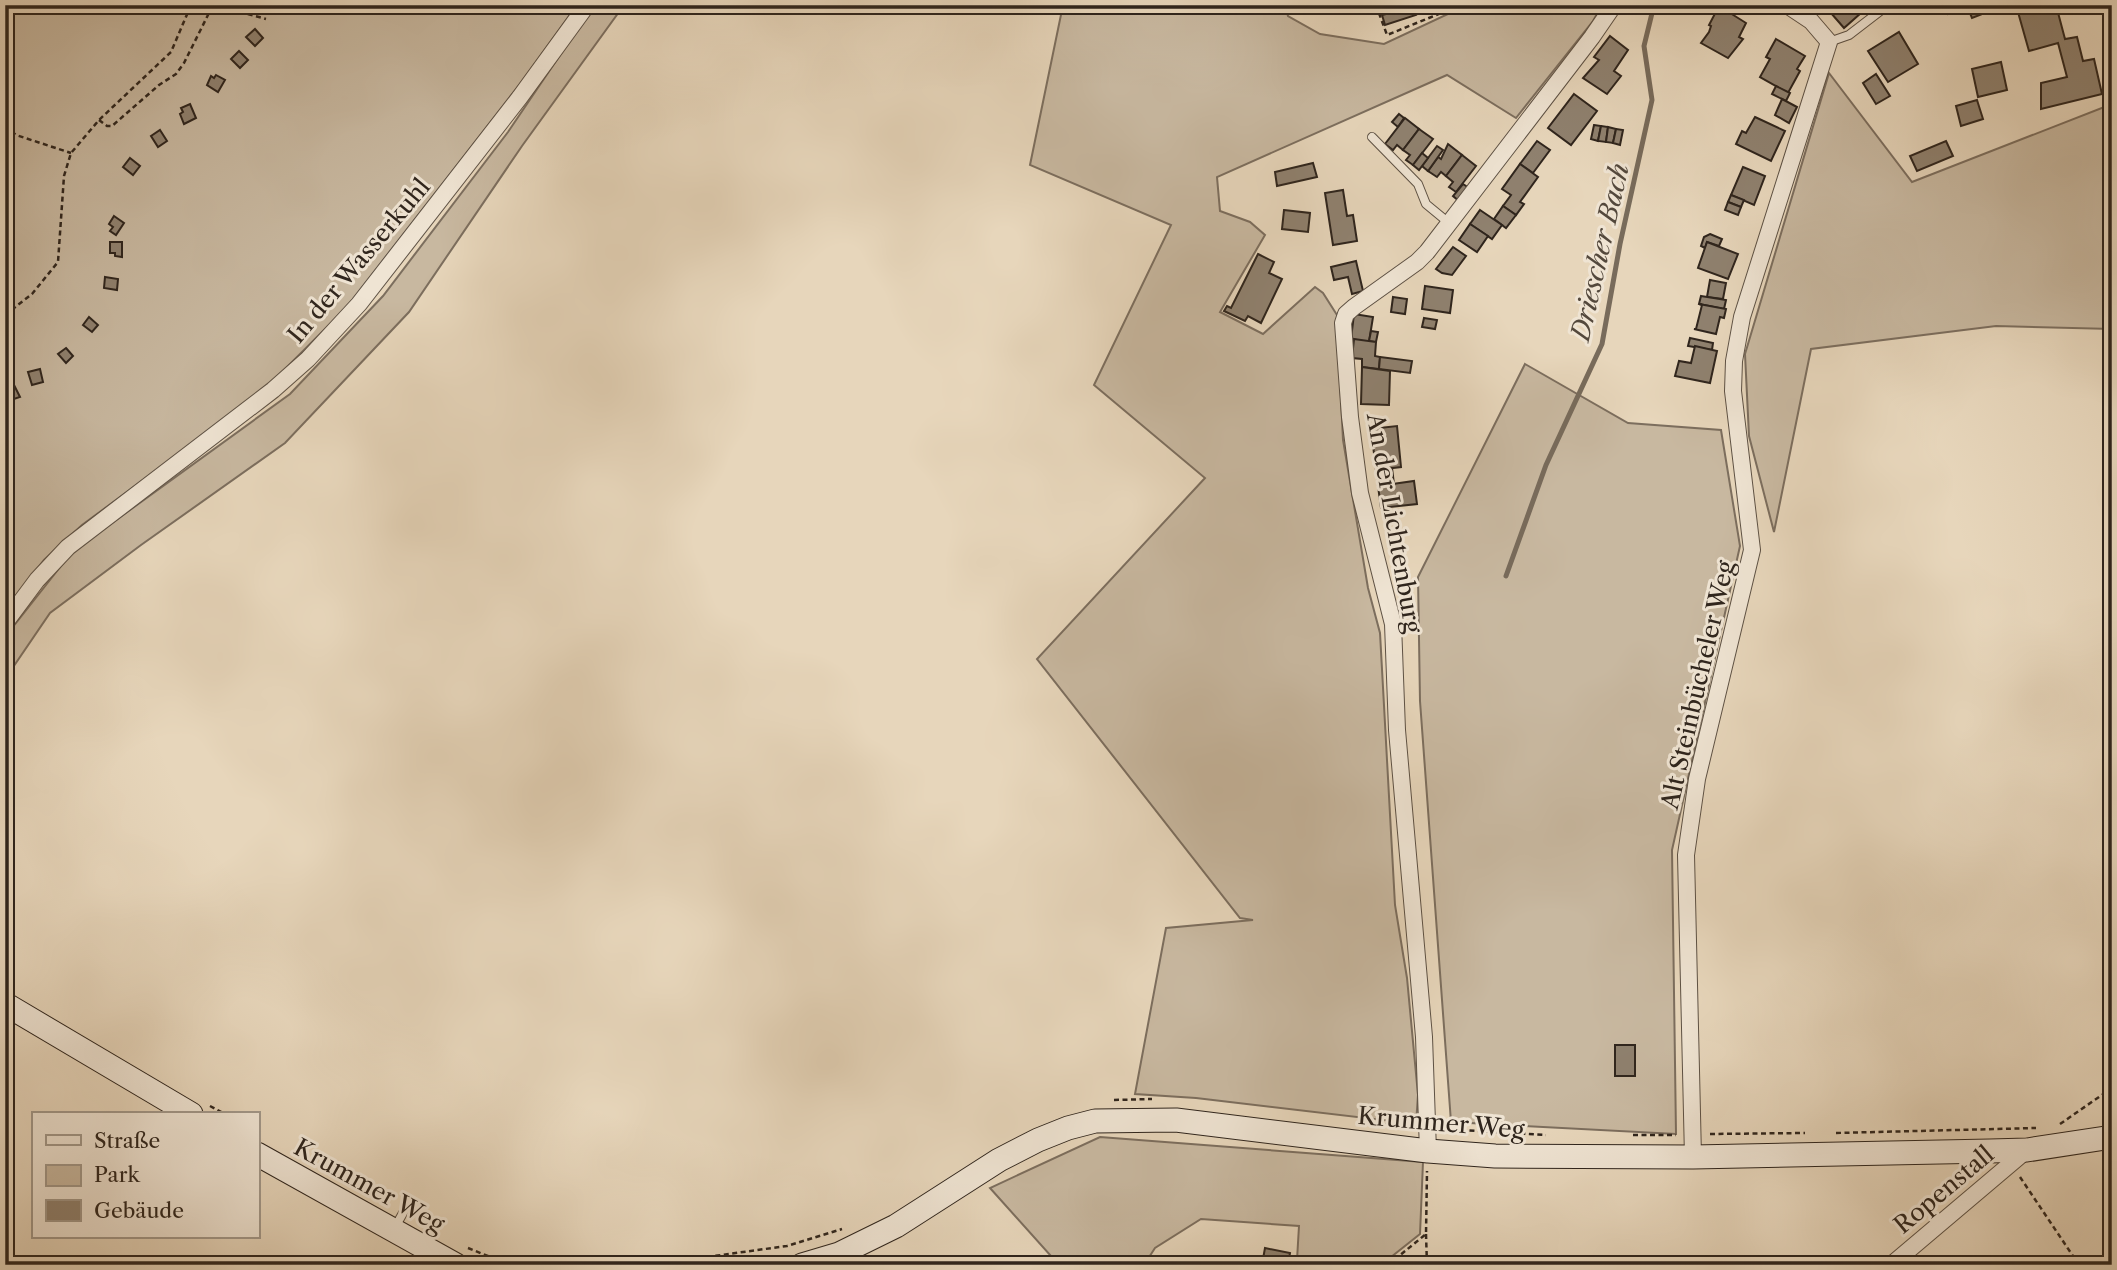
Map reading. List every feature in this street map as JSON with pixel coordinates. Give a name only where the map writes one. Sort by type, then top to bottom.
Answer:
[{"type":"main road","points":[[5,1004],[188,1112]]},
{"type":"main road","name":"Krummer Weg","points":[[802,1265],[839,1254],[896,1226],[999,1160],[1038,1140],[1095,1121],[1176,1120],[1427,1151],[1495,1156],[2019,1156],[2112,1137]]},
{"type":"main road","name":"Krummer Weg","points":[[259,1155],[398,1222],[456,1265]]},
{"type":"street","name":"In der Wasserkuhl","points":[[5,623],[37,580],[68,547],[273,390],[308,359],[359,304],[520,97],[587,5]]},
{"type":"street","name":"An der Lichtenburg","points":[[1427,1151],[1424,1037],[1397,730],[1393,624],[1360,493],[1350,418],[1343,323],[1346,314],[1353,307],[1417,262],[1614,5]]},
{"type":"street","points":[[1787,5],[1811,21],[1829,42]]},
{"type":"street","name":"Alt Steinbücheler Weg","points":[[1693,1157],[1686,855],[1697,779],[1752,550],[1733,391],[1734,361],[1742,317],[1829,42]]},
{"type":"street","name":"Ropenstall","points":[[1891,1265],[2019,1156]]},
{"type":"lane","points":[[1829,42],[1849,35],[1888,5]]},
{"type":"lane","points":[[1372,137],[1418,184],[1426,204],[1449,223]]},
{"type":"path","points":[[5,315],[32,294],[58,262],[64,177],[71,153],[99,120],[171,52],[191,5]]},
{"type":"path","points":[[99,120],[107,126],[113,126],[159,85],[176,74],[214,5],[266,19]]},
{"type":"path","points":[[1376,5],[1387,36],[1461,5]]},
{"type":"path","points":[[5,126],[16,135],[71,153]]},
{"type":"path","points":[[2053,1129],[2112,1088]]},
{"type":"path","points":[[1427,1151],[1427,1265]]},
{"type":"path","points":[[2019,1156],[2079,1265]]},
{"type":"path","points":[[1388,1265],[1426,1234]]},
{"type":"green space","points":[[5,5],[577,5],[520,84],[347,307],[259,395],[82,525],[44,560],[5,611]]},
{"type":"green space","points":[[594,5],[624,5],[522,146],[409,312],[285,443],[50,613],[5,679],[5,637],[72,552],[290,394],[383,296],[508,132]]},
{"type":"green space","points":[[1063,5],[1285,5],[1288,16],[1320,34],[1384,44],[1467,5],[1602,5],[1593,21],[1516,118],[1447,75],[1217,177],[1220,211],[1250,222],[1265,235],[1220,312],[1263,334],[1315,287],[1323,293],[1337,315],[1343,440],[1368,588],[1380,633],[1395,905],[1407,978],[1418,1095],[1416,1124],[1196,1098],[1135,1094],[1166,928],[1253,920],[1240,918],[1037,659],[1205,478],[1094,385],[1171,225],[1030,165]]},
{"type":"green space","points":[[1829,73],[1912,182],[2112,104],[2112,329],[1996,326],[1811,349],[1774,532],[1749,436],[1745,354]]},
{"type":"green space","points":[[1525,364],[1628,423],[1721,430],[1740,546],[1672,850],[1676,1134],[1451,1122],[1420,701],[1418,577]]},
{"type":"green space","points":[[1100,1137],[1423,1162],[1420,1234],[1381,1265],[1341,1265],[1297,1260],[1299,1226],[1201,1219],[1155,1248],[1144,1265],[1059,1265],[990,1188]]},
{"type":"building","points":[[1387,5],[1412,5],[1416,15],[1385,25],[1382,15],[1390,13]]},
{"type":"building","points":[[1824,5],[1870,5],[1844,28]]},
{"type":"building","points":[[1944,5],[1982,5],[1985,13],[1972,18],[1967,6],[1948,14]]},
{"type":"building","points":[[2016,5],[2056,5],[2065,39],[2077,37],[2083,61],[2094,59],[2102,94],[2041,109],[2041,83],[2067,77],[2058,43],[2029,51]]},
{"type":"building","points":[[1719,6],[1746,23],[1739,37],[1743,39],[1728,58],[1701,43],[1709,32],[1709,25]]},
{"type":"building","points":[[255,29],[263,38],[255,46],[246,37]]},
{"type":"building","points":[[1899,32],[1918,64],[1888,82],[1868,51]]},
{"type":"building","points":[[1610,36],[1628,50],[1614,71],[1621,76],[1607,94],[1583,78],[1599,60],[1594,57]]},
{"type":"building","points":[[1776,39],[1805,56],[1788,93],[1760,77],[1770,59],[1766,57]]},
{"type":"building","points":[[239,51],[248,60],[240,68],[231,59]]},
{"type":"building","points":[[2001,62],[2007,90],[1978,97],[1972,69]]},
{"type":"building","points":[[1876,74],[1890,96],[1876,104],[1863,83]]},
{"type":"building","points":[[216,75],[225,80],[218,92],[207,85],[211,76],[214,78]]},
{"type":"building","points":[[1776,86],[1790,93],[1786,101],[1772,94]]},
{"type":"building","points":[[1574,94],[1597,111],[1571,145],[1548,128]]},
{"type":"building","points":[[1782,99],[1797,107],[1789,123],[1775,115]]},
{"type":"building","points":[[1977,100],[1983,119],[1961,126],[1956,106]]},
{"type":"building","points":[[190,104],[196,118],[184,124],[181,108]]},
{"type":"building","points":[[1399,114],[1404,118],[1398,127],[1392,122]]},
{"type":"building","points":[[1755,117],[1785,131],[1771,161],[1736,144],[1742,131],[1746,133]]},
{"type":"building","points":[[1405,118],[1419,129],[1403,150],[1397,145],[1393,150],[1385,144]]},
{"type":"building","points":[[1594,125],[1601,126],[1598,141],[1591,139]]},
{"type":"building","points":[[1601,126],[1608,127],[1606,142],[1598,141]]},
{"type":"building","points":[[1608,127],[1616,129],[1613,143],[1606,142]]},
{"type":"building","points":[[1419,129],[1433,139],[1413,165],[1406,160],[1410,155],[1403,150]]},
{"type":"building","points":[[1616,129],[1623,130],[1620,145],[1613,143]]},
{"type":"building","points":[[160,130],[167,141],[158,147],[151,136]]},
{"type":"building","points":[[1537,141],[1550,150],[1533,173],[1520,164]]},
{"type":"building","points":[[1946,141],[1953,156],[1917,171],[1910,156]]},
{"type":"building","points":[[1448,144],[1462,155],[1446,176],[1441,172],[1437,177],[1428,171],[1438,157],[1441,159]]},
{"type":"building","points":[[1437,146],[1443,150],[1428,171],[1422,166]]},
{"type":"building","points":[[1422,153],[1428,158],[1419,170],[1413,165]]},
{"type":"building","points":[[1462,155],[1476,166],[1456,192],[1449,187],[1453,182],[1446,176]]},
{"type":"building","points":[[130,158],[140,166],[133,175],[123,167]]},
{"type":"building","points":[[1313,163],[1317,177],[1277,186],[1275,172]]},
{"type":"building","points":[[1520,164],[1538,177],[1520,202],[1524,204],[1516,215],[1503,206],[1511,195],[1502,189]]},
{"type":"building","points":[[1743,167],[1765,176],[1754,205],[1731,195]]},
{"type":"building","points":[[1463,184],[1469,188],[1459,201],[1453,196]]},
{"type":"building","points":[[1343,190],[1347,216],[1353,215],[1357,241],[1333,245],[1325,193]]},
{"type":"building","points":[[1731,195],[1744,200],[1741,207],[1728,202]]},
{"type":"building","points":[[1728,202],[1741,207],[1738,215],[1725,210]]},
{"type":"building","points":[[1503,206],[1516,215],[1506,228],[1494,219]]},
{"type":"building","points":[[1284,210],[1310,213],[1308,232],[1282,229]]},
{"type":"building","points":[[1480,210],[1502,225],[1492,239],[1470,224]]},
{"type":"building","points":[[114,216],[124,223],[116,235],[110,231],[113,227],[109,224]]},
{"type":"building","points":[[1470,224],[1488,236],[1477,252],[1459,240]]},
{"type":"building","points":[[1710,234],[1722,239],[1719,246],[1707,242],[1705,248],[1701,246],[1704,237]]},
{"type":"building","points":[[110,242],[122,242],[122,257],[110,253]]},
{"type":"building","points":[[1707,242],[1738,254],[1728,279],[1698,268]]},
{"type":"building","points":[[1453,247],[1466,256],[1452,275],[1442,273],[1436,269]]},
{"type":"building","points":[[1258,254],[1274,262],[1269,273],[1282,279],[1261,323],[1248,316],[1245,321],[1224,311],[1227,306],[1231,308]]},
{"type":"building","points":[[1356,261],[1363,291],[1352,294],[1348,277],[1334,280],[1331,267]]},
{"type":"building","points":[[105,277],[118,279],[117,290],[104,288]]},
{"type":"building","points":[[1710,280],[1726,283],[1723,299],[1707,297]]},
{"type":"building","points":[[1425,286],[1453,290],[1450,313],[1422,309]]},
{"type":"building","points":[[1701,296],[1726,300],[1724,309],[1699,304]]},
{"type":"building","points":[[1393,297],[1407,299],[1405,314],[1391,312]]},
{"type":"building","points":[[1699,304],[1726,309],[1724,318],[1720,317],[1716,334],[1694,329],[1702,305]]},
{"type":"building","points":[[1354,314],[1373,317],[1369,342],[1351,339]]},
{"type":"building","points":[[89,317],[98,325],[92,332],[83,325]]},
{"type":"building","points":[[1424,318],[1437,320],[1435,329],[1422,327]]},
{"type":"building","points":[[1371,331],[1378,332],[1376,342],[1369,341]]},
{"type":"building","points":[[1690,338],[1713,343],[1712,350],[1688,346]]},
{"type":"building","points":[[1354,339],[1376,342],[1375,356],[1380,357],[1379,369],[1362,367],[1362,359],[1352,358]]},
{"type":"building","points":[[1695,346],[1717,351],[1710,383],[1675,376],[1679,361],[1691,363]]},
{"type":"building","points":[[66,348],[73,356],[66,363],[58,354]]},
{"type":"building","points":[[1380,357],[1412,361],[1410,373],[1379,369]]},
{"type":"building","points":[[1362,367],[1390,371],[1389,405],[1361,404]]},
{"type":"building","points":[[40,369],[43,382],[32,385],[28,372]]},
{"type":"building","points":[[14,385],[20,397],[8,401],[5,389]]},
{"type":"building","points":[[1397,426],[1401,467],[1376,470],[1371,429]]},
{"type":"building","points":[[1392,468],[1393,476],[1377,478],[1376,470]]},
{"type":"building","points":[[1393,476],[1394,484],[1378,486],[1377,478]]},
{"type":"building","points":[[1414,481],[1417,504],[1381,508],[1378,486]]},
{"type":"building","points":[[1615,1045],[1635,1045],[1635,1076],[1615,1076]]},
{"type":"building","points":[[1265,1248],[1290,1253],[1288,1264],[1263,1259]]},
{"type":"waterway","name":"Driescher Bach","points":[[1506,576],[1546,465],[1602,344],[1620,244],[1652,100],[1644,46],[1654,5]]}]
